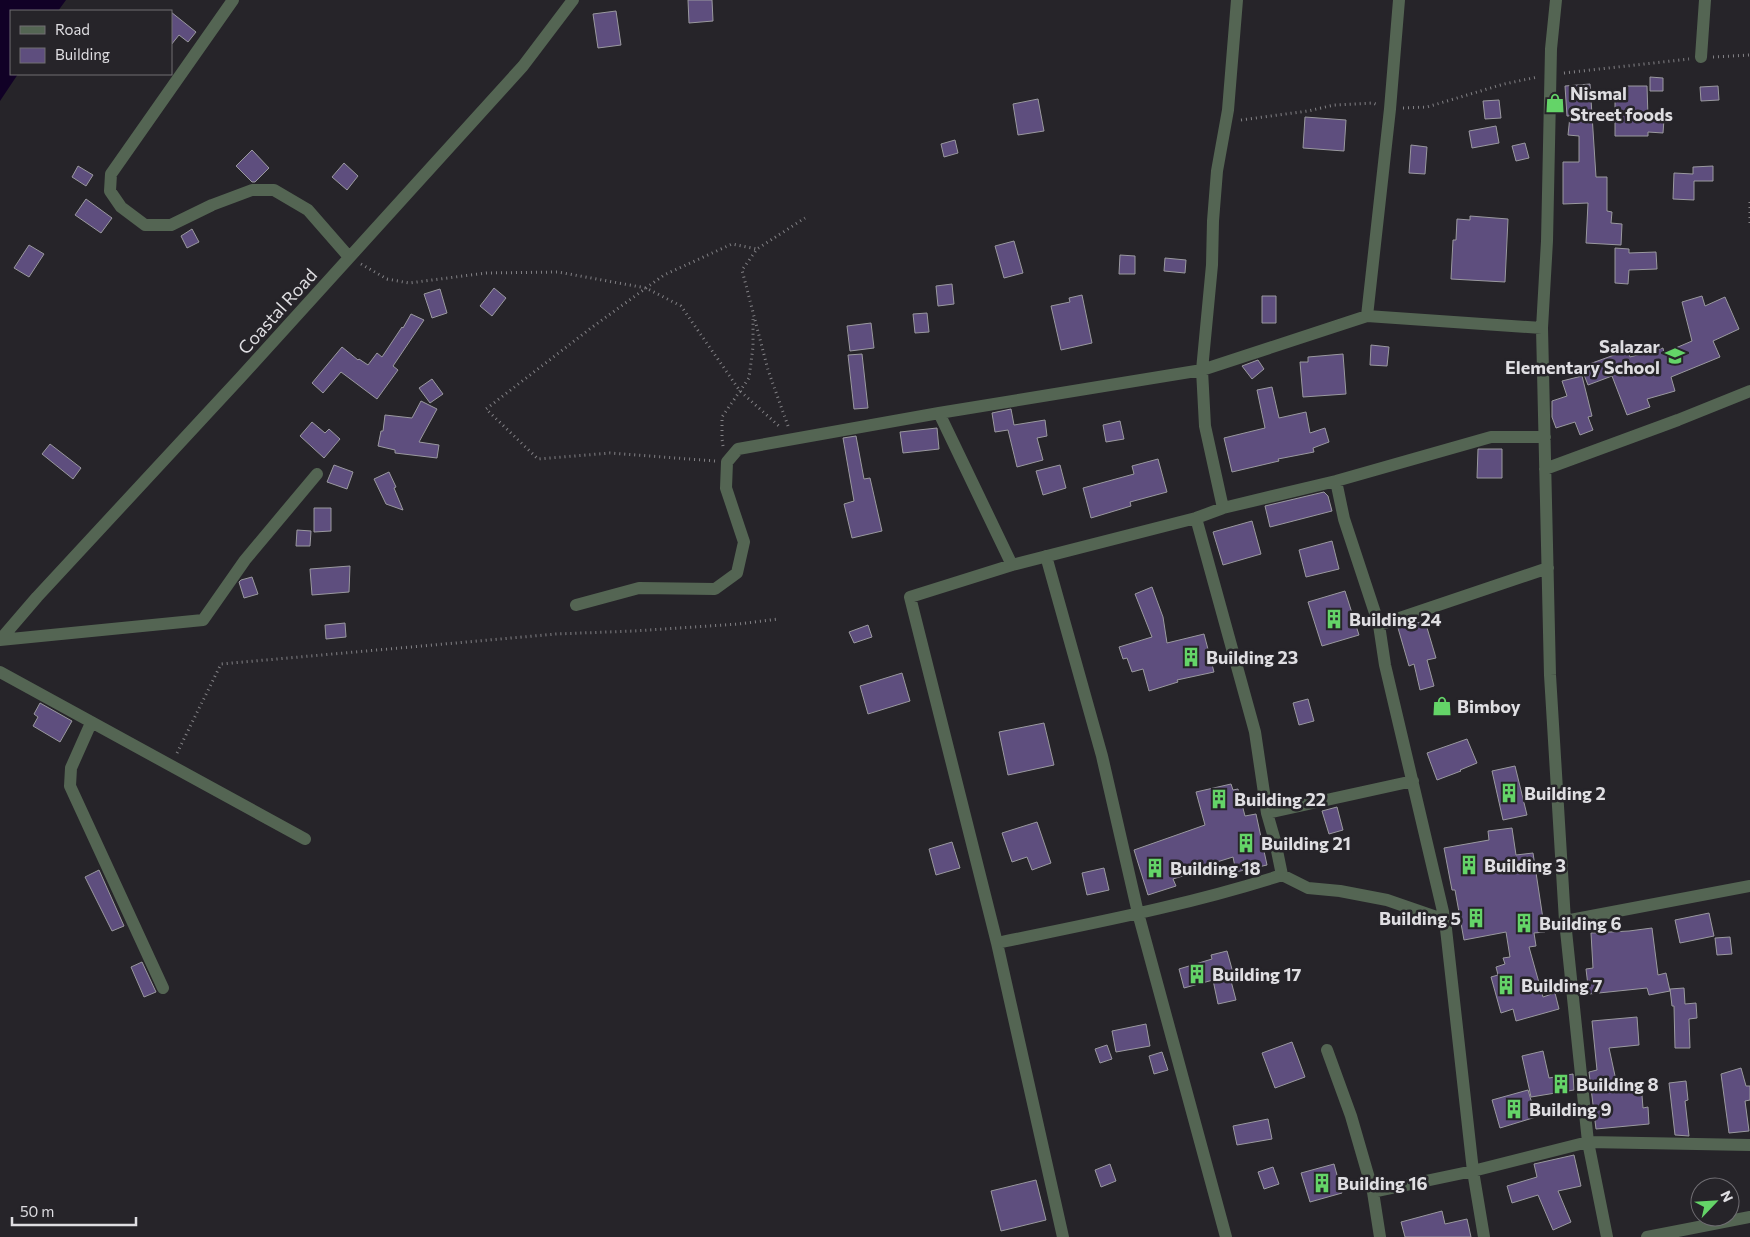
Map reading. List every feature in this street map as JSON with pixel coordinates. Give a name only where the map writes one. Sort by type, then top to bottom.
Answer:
[{"type":"street","points":[[233,0],[111,174],[110,191],[121,207],[145,225],[171,225],[212,205],[252,190],[274,190],[308,210],[350,257]]},
{"type":"street","name":"Coastal Road","points":[[0,640],[74,556],[523,66],[573,0]]},
{"type":"street","points":[[1222,508],[1205,426],[1202,370],[1212,266],[1213,221],[1218,171],[1228,110],[1237,0]]},
{"type":"street","points":[[1367,316],[1390,108],[1399,0]]},
{"type":"street","points":[[1556,0],[1550,75],[1547,241],[1542,328],[1550,675],[1565,921],[1588,1142],[1607,1237]]},
{"type":"street","points":[[1701,57],[1705,0]]},
{"type":"street","points":[[576,605],[639,588],[716,589],[737,573],[744,542],[726,488],[727,462],[738,449],[792,438],[1202,370],[1367,316],[1542,328]]},
{"type":"street","points":[[1545,469],[1750,391]]},
{"type":"street","points":[[939,413],[1012,565]]},
{"type":"street","points":[[1063,1237],[997,943],[910,597],[1012,565],[1196,518],[1222,508],[1336,481],[1491,437],[1545,437]]},
{"type":"street","points":[[0,640],[203,620],[245,560],[317,474]]},
{"type":"street","points":[[1336,481],[1344,519],[1379,625],[1385,665],[1445,920],[1473,1171],[1484,1237]]},
{"type":"street","points":[[1196,518],[1255,732],[1267,813],[1282,875]]},
{"type":"street","points":[[1046,556],[1102,756],[1138,914],[1226,1237]]},
{"type":"street","points":[[1379,625],[1548,568]]},
{"type":"street","points":[[0,672],[305,839]]},
{"type":"street","points":[[91,723],[71,768],[70,786],[164,988]]},
{"type":"street","points":[[1267,813],[1413,781]]},
{"type":"street","points":[[997,943],[1138,914],[1231,891],[1282,875],[1308,888],[1340,891],[1387,900],[1445,920]]},
{"type":"street","points":[[1565,921],[1750,886]]},
{"type":"street","points":[[1327,1050],[1351,1116],[1372,1192],[1380,1237]]},
{"type":"street","points":[[1372,1192],[1473,1171],[1588,1142],[1750,1145]]},
{"type":"street","points":[[1647,1237],[1750,1217]]},
{"type":"path","points":[[1226,122],[1308,111],[1334,105],[1373,103],[1390,108],[1427,107],[1504,84],[1550,75],[1701,57],[1750,56]]},
{"type":"path","points":[[1750,202],[1750,224]]},
{"type":"path","points":[[792,438],[768,370],[742,270],[756,249],[805,218]]},
{"type":"path","points":[[753,313],[753,347],[748,378],[722,417],[722,439],[727,462],[610,453],[538,458],[486,409],[591,328],[664,275],[732,244],[756,249]]},
{"type":"path","points":[[350,257],[387,279],[409,284],[486,273],[558,272],[646,288],[681,306],[740,391],[792,438]]},
{"type":"path","points":[[171,765],[221,664],[556,634],[739,624],[778,619]]},
{"type":"shaded area","points":[[0,0],[66,0],[59,10],[10,10],[10,75],[17,75],[0,101]]},
{"type":"building","points":[[688,0],[712,0],[713,21],[689,23]]},
{"type":"building","points":[[616,11],[621,45],[598,48],[593,14]]},
{"type":"building","points":[[172,13],[196,32],[188,42],[179,35],[172,44]]},
{"type":"building","points":[[1650,77],[1663,78],[1663,91],[1650,91]]},
{"type":"building","points":[[1590,84],[1596,177],[1607,177],[1607,211],[1612,212],[1611,223],[1622,224],[1621,245],[1586,243],[1588,203],[1563,204],[1563,162],[1579,162],[1579,136],[1568,135],[1570,116],[1567,116],[1565,86]]},
{"type":"building","points":[[1624,86],[1647,86],[1648,117],[1664,119],[1663,133],[1648,132],[1648,136],[1615,136],[1615,90],[1624,90]]},
{"type":"building","points":[[1718,86],[1719,100],[1701,101],[1700,87]]},
{"type":"building","points":[[1038,99],[1044,131],[1018,135],[1013,104]]},
{"type":"building","points":[[1499,100],[1501,118],[1485,119],[1483,101]]},
{"type":"building","points":[[1305,117],[1346,120],[1344,151],[1303,148]]},
{"type":"building","points":[[1496,126],[1499,143],[1472,148],[1469,131]]},
{"type":"building","points":[[955,140],[958,153],[944,157],[941,144]]},
{"type":"building","points":[[1525,143],[1529,158],[1516,161],[1512,146]]},
{"type":"building","points":[[1411,145],[1427,147],[1425,174],[1409,173]]},
{"type":"building","points":[[252,150],[269,168],[255,182],[252,182],[236,166]]},
{"type":"building","points":[[344,163],[358,176],[347,190],[332,177]]},
{"type":"building","points":[[78,166],[93,175],[86,186],[72,177]]},
{"type":"building","points":[[1713,166],[1713,181],[1694,181],[1694,200],[1673,199],[1674,173],[1693,174],[1693,167]]},
{"type":"building","points":[[86,199],[112,218],[101,233],[75,215]]},
{"type":"building","points":[[1470,216],[1508,219],[1505,282],[1451,279],[1453,240],[1456,240],[1457,219],[1470,220]]},
{"type":"building","points":[[192,229],[199,242],[187,248],[181,236]]},
{"type":"building","points":[[1014,241],[1023,273],[1004,278],[995,246]]},
{"type":"building","points":[[29,245],[44,254],[29,277],[14,268]]},
{"type":"building","points":[[1615,248],[1629,249],[1629,253],[1656,252],[1657,269],[1629,270],[1628,284],[1615,283]]},
{"type":"building","points":[[1120,255],[1135,256],[1135,274],[1119,274]]},
{"type":"building","points":[[1165,258],[1186,260],[1185,273],[1164,271]]},
{"type":"building","points":[[952,284],[954,304],[938,306],[936,286]]},
{"type":"building","points":[[494,288],[506,298],[492,316],[480,306]]},
{"type":"building","points":[[440,289],[447,313],[432,318],[424,294]]},
{"type":"building","points":[[1082,295],[1092,343],[1061,350],[1051,306],[1070,302],[1069,298]]},
{"type":"building","points":[[1262,296],[1276,296],[1276,323],[1262,323]]},
{"type":"building","points":[[1702,296],[1705,306],[1725,297],[1739,329],[1713,341],[1720,357],[1671,377],[1675,391],[1647,399],[1650,407],[1627,415],[1612,376],[1588,385],[1581,367],[1628,350],[1630,357],[1663,348],[1664,353],[1692,341],[1682,302]]},
{"type":"building","points":[[927,313],[929,332],[915,333],[913,314]]},
{"type":"building","points":[[411,314],[424,320],[393,366],[398,370],[377,399],[341,372],[323,393],[312,383],[342,347],[358,360],[368,365],[377,353],[382,357]]},
{"type":"building","points":[[871,323],[874,348],[850,351],[847,326]]},
{"type":"building","points":[[1371,345],[1389,347],[1387,366],[1370,365]]},
{"type":"building","points":[[862,354],[868,408],[854,409],[848,355]]},
{"type":"building","points":[[1343,354],[1346,394],[1303,397],[1300,362],[1308,362],[1308,357]]},
{"type":"building","points":[[1258,360],[1264,369],[1252,379],[1242,366]]},
{"type":"building","points":[[1582,376],[1592,416],[1588,417],[1593,430],[1580,435],[1575,422],[1556,428],[1552,417],[1552,401],[1567,396],[1562,381]]},
{"type":"building","points":[[432,379],[443,394],[430,403],[419,388]]},
{"type":"building","points":[[1272,387],[1279,418],[1306,412],[1310,433],[1325,428],[1329,442],[1313,448],[1314,452],[1278,459],[1279,461],[1232,472],[1224,438],[1265,428],[1257,390]]},
{"type":"building","points":[[421,401],[437,409],[419,442],[439,445],[437,458],[395,453],[395,450],[378,446],[381,431],[383,431],[385,415],[412,418]]},
{"type":"building","points":[[1011,409],[1014,425],[1045,420],[1047,436],[1037,438],[1043,460],[1017,467],[1008,430],[995,432],[992,413]]},
{"type":"building","points":[[1120,421],[1124,439],[1106,442],[1103,425]]},
{"type":"building","points":[[312,422],[325,433],[329,429],[340,439],[324,458],[300,436]]},
{"type":"building","points":[[937,428],[939,449],[903,453],[900,432]]},
{"type":"building","points":[[856,436],[864,479],[870,478],[882,531],[852,538],[844,504],[854,501],[843,438]]},
{"type":"building","points":[[50,444],[81,468],[73,479],[42,454]]},
{"type":"building","points":[[1478,449],[1502,449],[1502,478],[1477,478]]},
{"type":"building","points":[[1158,459],[1167,492],[1130,502],[1131,506],[1091,518],[1083,488],[1134,474],[1132,466]]},
{"type":"building","points":[[334,465],[353,472],[347,489],[327,482]]},
{"type":"building","points":[[1060,465],[1066,488],[1043,495],[1036,471]]},
{"type":"building","points":[[389,472],[403,510],[386,504],[374,479]]},
{"type":"building","points":[[1324,492],[1328,496],[1332,511],[1270,527],[1265,506]]},
{"type":"building","points":[[314,508],[331,508],[331,531],[314,532]]},
{"type":"building","points":[[1252,521],[1261,554],[1223,565],[1213,532]]},
{"type":"building","points":[[297,530],[311,531],[310,546],[296,546]]},
{"type":"building","points":[[1332,541],[1339,569],[1306,577],[1299,550]]},
{"type":"building","points":[[350,566],[349,592],[312,595],[310,569]]},
{"type":"building","points":[[252,577],[258,594],[244,598],[239,582]]},
{"type":"building","points":[[1152,587],[1163,617],[1167,643],[1204,634],[1214,672],[1177,680],[1178,682],[1149,691],[1143,669],[1132,672],[1127,658],[1123,659],[1119,647],[1152,637],[1135,594]]},
{"type":"building","name":"Building 24","points":[[1345,591],[1359,635],[1322,646],[1308,602]]},
{"type":"building","points":[[1425,621],[1436,658],[1427,660],[1434,686],[1420,690],[1414,664],[1409,666],[1398,628]]},
{"type":"building","points":[[345,623],[346,637],[326,639],[325,625]]},
{"type":"building","points":[[868,625],[872,637],[854,643],[849,632]]},
{"type":"building","points":[[902,673],[910,701],[868,714],[860,686]]},
{"type":"building","points":[[1308,699],[1314,721],[1299,725],[1293,703]]},
{"type":"building","points":[[40,703],[72,721],[60,742],[33,726],[38,717],[34,714]]},
{"type":"building","points":[[1044,723],[1054,765],[1008,775],[999,732]]},
{"type":"building","points":[[1467,739],[1477,763],[1437,780],[1427,753]]},
{"type":"building","name":"Building 2","points":[[1515,766],[1527,815],[1503,820],[1492,771]]},
{"type":"building","points":[[1231,784],[1233,790],[1238,789],[1245,816],[1256,814],[1267,865],[1236,872],[1233,857],[1204,866],[1205,869],[1173,879],[1176,886],[1148,895],[1134,850],[1205,825],[1196,792]]},
{"type":"building","points":[[1337,807],[1343,830],[1329,834],[1322,811]]},
{"type":"building","points":[[1037,822],[1051,863],[1032,870],[1027,857],[1012,862],[1002,833]]},
{"type":"building","points":[[1512,828],[1516,855],[1533,853],[1545,932],[1534,933],[1536,946],[1529,947],[1543,997],[1555,993],[1559,1009],[1516,1021],[1513,1009],[1501,1013],[1491,977],[1498,975],[1496,967],[1505,964],[1503,958],[1510,957],[1506,932],[1464,940],[1455,890],[1452,890],[1444,848],[1489,840],[1488,831]]},
{"type":"building","points":[[952,842],[960,868],[936,875],[929,849]]},
{"type":"building","points":[[1104,868],[1109,890],[1087,895],[1082,873]]},
{"type":"building","points":[[99,870],[124,926],[112,931],[85,877]]},
{"type":"building","points":[[1709,913],[1714,936],[1680,943],[1675,920]]},
{"type":"building","points":[[1652,928],[1658,975],[1666,973],[1670,991],[1649,995],[1647,988],[1589,994],[1586,969],[1593,968],[1591,933]]},
{"type":"building","points":[[1730,937],[1732,954],[1717,955],[1715,938]]},
{"type":"building","points":[[1227,951],[1235,980],[1231,981],[1236,1000],[1218,1004],[1213,980],[1184,988],[1179,969],[1212,959],[1211,955]]},
{"type":"building","points":[[142,962],[156,992],[144,997],[131,967]]},
{"type":"building","points":[[1684,988],[1685,1004],[1696,1003],[1697,1018],[1689,1019],[1690,1048],[1675,1048],[1674,1006],[1672,1006],[1670,989]]},
{"type":"building","points":[[1637,1017],[1639,1045],[1609,1048],[1617,1085],[1641,1083],[1643,1108],[1648,1107],[1649,1124],[1596,1129],[1589,1072],[1597,1070],[1592,1021]]},
{"type":"building","points":[[1146,1024],[1150,1046],[1116,1052],[1112,1031]]},
{"type":"building","points":[[1292,1042],[1305,1077],[1275,1088],[1262,1053]]},
{"type":"building","points":[[1107,1045],[1112,1059],[1100,1063],[1095,1049]]},
{"type":"building","points":[[1543,1051],[1549,1078],[1573,1074],[1574,1090],[1531,1097],[1522,1056]]},
{"type":"building","points":[[1162,1052],[1168,1070],[1154,1074],[1149,1056]]},
{"type":"building","points":[[1741,1068],[1746,1086],[1750,1086],[1750,1100],[1745,1101],[1749,1131],[1729,1133],[1721,1074]]},
{"type":"building","points":[[1686,1081],[1688,1100],[1685,1101],[1689,1136],[1675,1135],[1669,1083]]},
{"type":"building","name":"Building 9","points":[[1528,1090],[1536,1117],[1500,1128],[1492,1100]]},
{"type":"building","points":[[1268,1119],[1272,1139],[1237,1145],[1233,1126]]},
{"type":"building","points":[[1574,1155],[1581,1186],[1558,1191],[1571,1222],[1553,1230],[1538,1195],[1512,1203],[1507,1186],[1537,1177],[1534,1164]]},
{"type":"building","points":[[1110,1164],[1116,1181],[1101,1187],[1095,1170]]},
{"type":"building","name":"Building 16","points":[[1334,1164],[1342,1193],[1310,1202],[1301,1173]]},
{"type":"building","points":[[1273,1167],[1279,1184],[1264,1189],[1258,1172]]},
{"type":"building","points":[[1036,1180],[1046,1220],[1001,1231],[991,1191]]},
{"type":"building","points":[[1442,1211],[1445,1224],[1467,1219],[1471,1237],[1405,1237],[1401,1222]]},
{"type":"place","name":"Nismal Street foods","points":[[1555,103]]},
{"type":"place","name":"Salazar Elementary School","points":[[1675,356]]},
{"type":"place","name":"Building 24","points":[[1334,619]]},
{"type":"place","name":"Building 23","points":[[1191,657]]},
{"type":"place","name":"Bimboy","points":[[1442,706]]},
{"type":"place","name":"Building 2","points":[[1509,793]]},
{"type":"place","name":"Building 22","points":[[1219,799]]},
{"type":"place","name":"Building 21","points":[[1246,843]]},
{"type":"place","name":"Building 3","points":[[1469,865]]},
{"type":"place","name":"Building 18","points":[[1155,868]]},
{"type":"place","name":"Building 5","points":[[1476,918]]},
{"type":"place","name":"Building 6","points":[[1524,923]]},
{"type":"place","name":"Building 17","points":[[1197,974]]},
{"type":"place","name":"Building 7","points":[[1506,985]]},
{"type":"place","name":"Building 8","points":[[1561,1084]]},
{"type":"place","name":"Building 9","points":[[1514,1109]]},
{"type":"place","name":"Building 16","points":[[1322,1183]]}]
